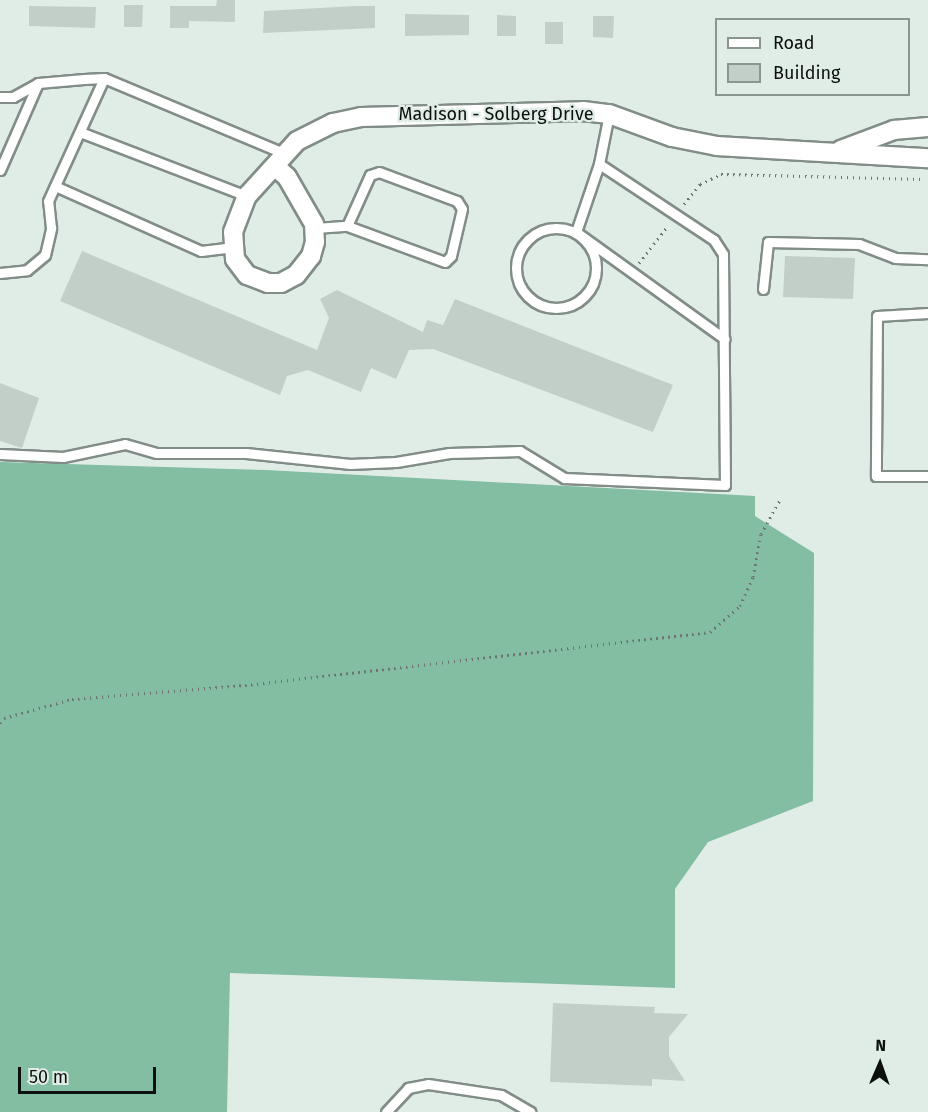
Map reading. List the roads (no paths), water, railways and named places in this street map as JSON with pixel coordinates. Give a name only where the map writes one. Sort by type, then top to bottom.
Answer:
[{"type":"street","name":"Madison - Solberg Drive","points":[[232,247],[236,218],[257,182],[313,130],[361,117],[559,109],[609,114],[694,143],[928,158]]},
{"type":"street","name":"Madison - Solberg Drive","points":[[837,152],[894,130],[928,127]]},
{"type":"street","points":[[232,247],[235,259],[247,275],[255,280],[281,283],[305,266],[311,256],[315,228],[281,161]]},
{"type":"lane","points":[[0,273],[27,270],[45,255],[51,228],[48,201],[104,78]]},
{"type":"lane","points":[[0,97],[14,97],[38,83],[104,78],[281,161]]},
{"type":"lane","points":[[0,170],[38,83]]},
{"type":"lane","points":[[576,232],[599,164],[609,114]]},
{"type":"lane","points":[[80,132],[247,196]]},
{"type":"lane","points":[[0,454],[63,457],[125,444],[157,453],[246,453],[350,464],[396,462],[449,453],[520,451],[564,478],[725,485],[725,269],[723,254],[714,240],[599,164]]},
{"type":"lane","points":[[315,228],[347,226],[445,262],[451,256],[462,209],[457,201],[379,172],[370,175],[347,226]]},
{"type":"lane","points":[[55,186],[201,251],[232,247]]},
{"type":"lane","points":[[576,232],[591,248],[596,259],[592,285],[573,304],[546,307],[534,302],[517,280],[518,253],[536,232],[563,228],[576,232],[725,339]]},
{"type":"lane","points":[[763,289],[768,242],[859,244],[895,258],[928,259]]},
{"type":"lane","points":[[928,313],[877,316],[876,476],[928,476]]},
{"type":"lane","points":[[387,1112],[408,1088],[429,1084],[501,1095],[531,1112]]}]
